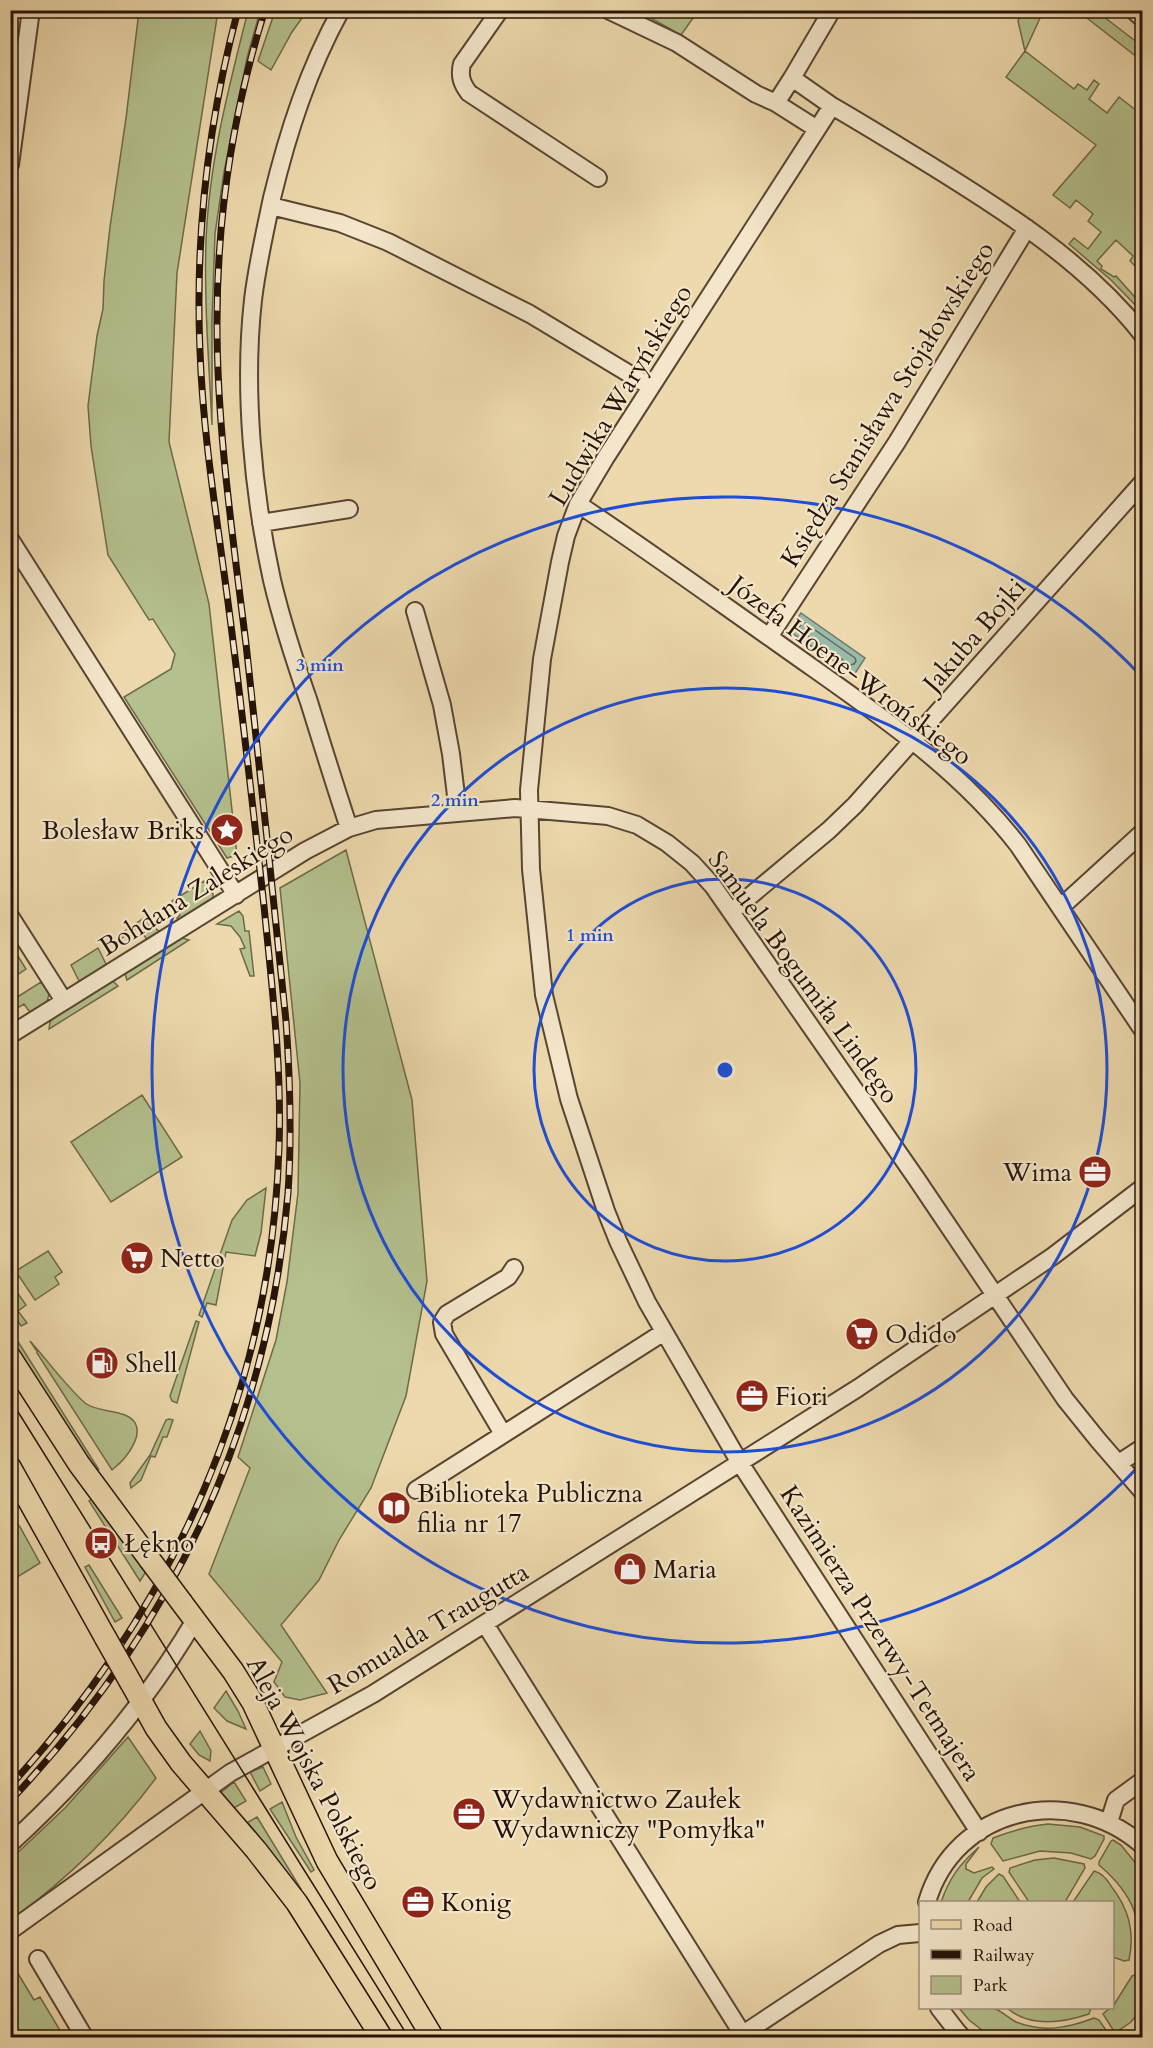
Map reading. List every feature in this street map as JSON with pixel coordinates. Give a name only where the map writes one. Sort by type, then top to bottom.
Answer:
[{"type":"main road","name":"Aleja Wojska Polskiego","points":[[10,1357],[75,1458],[235,1674],[258,1711],[327,1861],[433,2037]]},
{"type":"main road","points":[[10,1467],[143,1704],[176,1757],[256,1850],[297,1903],[382,2037]]},
{"type":"street","points":[[10,165],[20,33],[31,10]]},
{"type":"street","points":[[341,10],[303,91],[287,139],[270,206],[255,289],[250,338],[253,452],[261,523],[280,613],[349,828]]},
{"type":"street","points":[[500,10],[462,64],[460,72],[464,86],[469,93],[598,178]]},
{"type":"street","points":[[608,10],[677,44],[817,129]]},
{"type":"street","points":[[776,103],[832,10]]},
{"type":"street","points":[[1133,10],[1143,18]]},
{"type":"street","points":[[792,78],[832,106],[1027,228],[1101,290],[1143,334]]},
{"type":"street","name":"Ludwika Waryńskiego","points":[[741,1463],[632,1274],[606,1211],[581,1139],[558,1059],[543,987],[531,869],[528,808],[542,659],[566,536],[578,504],[832,106]]},
{"type":"street","points":[[270,206],[340,223],[388,242],[530,314],[651,387]]},
{"type":"street","name":"Księdza Stanisława Stojałowskiego","points":[[769,637],[903,432],[1027,228]]},
{"type":"street","name":"Jakuba Bojki","points":[[731,912],[835,825],[913,742],[1143,483]]},
{"type":"street","name":"Józefa Hoene-Wrońskiego","points":[[578,504],[769,637],[913,742],[958,781],[996,817],[1061,907],[1143,1029]]},
{"type":"street","points":[[261,523],[349,508]]},
{"type":"street","points":[[10,539],[236,895]]},
{"type":"street","points":[[415,611],[442,705],[458,812]]},
{"type":"street","name":"Samuela Bogumiła Lindego","points":[[349,828],[386,818],[528,808],[608,816],[646,829],[692,863],[713,886],[1065,1399],[1143,1491]]},
{"type":"street","name":"Bohdana Zaleskiego","points":[[10,1035],[305,851],[349,828]]},
{"type":"street","points":[[1061,907],[1143,833]]},
{"type":"street","points":[[10,916],[64,1001]]},
{"type":"street","name":"Romualda Traugutta","points":[[10,1931],[234,1770],[373,1694],[741,1463],[996,1296],[1143,1188]]},
{"type":"street","points":[[503,1434],[444,1334],[442,1322],[447,1314],[508,1277],[514,1268]]},
{"type":"street","points":[[416,1490],[664,1332]]},
{"type":"street","points":[[1119,1464],[1143,1448]]},
{"type":"street","name":"Kazimierza Przerwy-Tetmajera","points":[[741,1463],[979,1832]]},
{"type":"street","points":[[485,1624],[742,2036],[879,1944],[898,1935],[919,1933]]},
{"type":"street","points":[[10,1844],[80,1776],[143,1704],[198,1625]]},
{"type":"street","points":[[1109,1822],[1116,1800],[1143,1781]]},
{"type":"street","points":[[927,1901],[938,1876],[963,1844],[1003,1819],[1029,1811],[1056,1809],[1083,1813],[1109,1822],[1131,1834],[1143,1845]]},
{"type":"street","points":[[38,1959],[86,2037]]},
{"type":"street","points":[[940,2009],[963,2037]]},
{"type":"green space","points":[[1023,10],[1041,16],[1025,51],[1018,21]]},
{"type":"green space","points":[[139,11],[218,11],[177,273],[169,442],[209,604],[237,855],[227,858],[124,697],[171,669],[175,654],[153,619],[149,620],[108,555],[91,446],[88,406],[97,336],[103,309],[110,227]]},
{"type":"green space","points":[[248,11],[260,11],[247,58],[224,172],[215,234],[212,425],[206,287],[208,212],[221,124]]},
{"type":"green space","points":[[275,11],[307,11],[292,32],[271,70],[258,61]]},
{"type":"green space","points":[[638,11],[698,11],[681,35]]},
{"type":"green space","points":[[1078,11],[1096,11],[1142,46],[1142,61]]},
{"type":"green space","points":[[1025,51],[1074,89],[1078,84],[1087,90],[1094,80],[1099,84],[1089,99],[1107,113],[1119,97],[1142,115],[1142,273],[1130,261],[1133,256],[1116,240],[1097,261],[1102,266],[1101,269],[1116,276],[1142,305],[1142,312],[1111,280],[1069,244],[1074,238],[1088,249],[1101,232],[1088,221],[1093,214],[1076,200],[1070,208],[1053,195],[1096,145],[1006,77]]},
{"type":"green space","points":[[346,850],[412,1100],[427,1281],[406,1396],[371,1488],[339,1540],[319,1580],[281,1625],[327,1693],[300,1700],[285,1697],[274,1682],[282,1662],[209,1574],[250,1468],[238,1457],[276,1340],[287,1282],[298,1193],[300,1083],[280,888]]},
{"type":"green space","points":[[204,881],[213,894],[213,900],[179,920],[177,918],[180,915],[172,901]]},
{"type":"green space","points":[[239,911],[243,916],[245,931],[249,931],[254,976],[250,976],[240,949],[245,948],[240,937],[231,926],[217,924]]},
{"type":"green space","points":[[147,916],[157,930],[162,932],[148,941],[138,927],[122,938],[120,934]]},
{"type":"green space","points":[[182,938],[189,940],[127,980],[125,974]]},
{"type":"green space","points":[[11,945],[26,969],[10,979]]},
{"type":"green space","points":[[98,948],[107,966],[80,983],[71,965]]},
{"type":"green space","points":[[113,981],[118,986],[49,1029],[54,1017]]},
{"type":"green space","points":[[41,982],[49,994],[47,1002],[33,1012],[29,1011],[24,1004],[11,1012],[11,1001]]},
{"type":"green space","points":[[142,1095],[182,1157],[111,1202],[71,1142]]},
{"type":"green space","points":[[266,1188],[261,1233],[255,1256],[226,1252],[216,1305],[207,1303],[202,1317],[199,1315],[232,1220],[247,1200]]},
{"type":"green space","points":[[48,1251],[62,1272],[55,1277],[59,1284],[35,1300],[19,1276],[11,1281],[11,1274]]},
{"type":"green space","points":[[12,1285],[26,1305],[18,1311],[27,1323],[21,1326],[11,1310]]},
{"type":"green space","points":[[196,1321],[199,1322],[177,1403],[172,1401],[170,1396]]},
{"type":"green space","points":[[15,1340],[99,1470],[90,1465],[13,1345]]},
{"type":"green space","points":[[30,1341],[85,1403],[94,1408],[125,1415],[133,1420],[137,1427],[134,1443],[130,1451],[112,1470],[37,1350]]},
{"type":"green space","points":[[166,1420],[173,1420],[167,1437],[163,1437],[155,1457],[151,1456],[141,1480],[131,1488],[130,1483],[150,1455]]},
{"type":"green space","points":[[93,1498],[147,1570],[140,1581],[89,1501]]},
{"type":"green space","points":[[10,1515],[20,1527],[40,1563],[11,1581]]},
{"type":"green space","points":[[89,1565],[122,1618],[115,1622],[85,1567]]},
{"type":"green space","points":[[226,1691],[246,1729],[227,1721],[214,1708]]},
{"type":"green space","points":[[200,1731],[211,1751],[210,1761],[199,1755],[190,1744]]},
{"type":"green space","points":[[128,1737],[156,1778],[124,1818],[89,1855],[11,1920],[11,1859],[66,1807]]},
{"type":"green space","points":[[263,1767],[271,1784],[260,1791],[250,1772]]},
{"type":"green space","points":[[234,1782],[246,1801],[232,1809],[219,1794]]},
{"type":"green space","points":[[282,1802],[296,1837],[314,1870],[311,1872],[270,1809]]},
{"type":"green space","points":[[257,1817],[301,1889],[298,1890],[245,1824]]},
{"type":"green space","points":[[1048,1824],[1080,1827],[1104,1836],[1104,1839],[1091,1859],[1071,1853],[1040,1851],[1003,1861],[991,1844],[993,1838],[1000,1835]]},
{"type":"green space","points":[[1113,1840],[1121,1845],[1142,1871],[1142,1970],[1135,1965],[1139,1935],[1134,1909],[1120,1886],[1099,1865]]},
{"type":"green space","points":[[979,1847],[966,1864],[966,1869],[974,1873],[992,1867],[994,1869],[982,1878],[969,1901],[941,1901],[948,1885],[966,1860]]},
{"type":"green space","points":[[1054,1858],[1084,1864],[1085,1868],[1066,1901],[1028,1901],[1009,1872],[1010,1868],[1035,1860]]},
{"type":"green space","points":[[1094,1871],[1108,1881],[1122,1903],[1129,1921],[1131,1950],[1129,1960],[1124,1961],[1114,1957],[1114,1901],[1074,1901]]},
{"type":"green space","points":[[999,1874],[1003,1876],[1019,1901],[978,1901],[986,1887]]},
{"type":"green space","points":[[17,1972],[34,2000],[40,1997],[64,2037],[11,2037],[11,1976]]},
{"type":"green space","points":[[1132,1976],[1142,1978],[1142,2008],[1131,2022],[1115,2033],[1103,2014],[1109,2009],[1114,2009],[1114,2005]]},
{"type":"green space","points":[[960,2009],[995,2009],[1016,2022],[1046,2028],[1065,2027],[1094,2018],[1099,2020],[1110,2036],[991,2037],[969,2020]]},
{"type":"green space","points":[[1008,2009],[1091,2009],[1089,2014],[1068,2020],[1046,2022],[1026,2019]]},
{"type":"water","points":[[801,613],[865,658],[854,675],[789,631]]},
{"type":"tram line","points":[[10,1399],[409,2038]]},
{"type":"railway","points":[[10,1786],[69,1717],[121,1645],[166,1570],[203,1491],[234,1409],[257,1325],[272,1238],[280,1118],[276,1027],[234,647],[208,449],[200,351],[200,265],[206,179],[219,94],[238,10]]},
{"type":"railway","points":[[10,1801],[67,1736],[119,1667],[163,1596],[202,1521],[234,1444],[259,1363],[277,1280],[288,1193],[290,1150],[286,1021],[227,484],[220,403],[217,323],[220,244],[229,165],[244,87],[265,10]]},
{"type":"place","name":"Bolesław Briks","points":[[227,830]]},
{"type":"place","name":"Wima","points":[[1095,1172]]},
{"type":"place","name":"Netto","points":[[137,1258]]},
{"type":"place","name":"Odido","points":[[862,1334]]},
{"type":"place","name":"Shell","points":[[102,1363]]},
{"type":"place","name":"Fiori","points":[[752,1396]]},
{"type":"place","name":"Biblioteka Publiczna filia nr 17","points":[[394,1508]]},
{"type":"place","name":"Łękno","points":[[101,1543]]},
{"type":"place","name":"Maria","points":[[630,1569]]},
{"type":"place","name":"Wydawnictwo Zaułek Wydawniczy \"Pomyłka\"","points":[[469,1814]]},
{"type":"place","name":"Konig","points":[[418,1902]]}]
